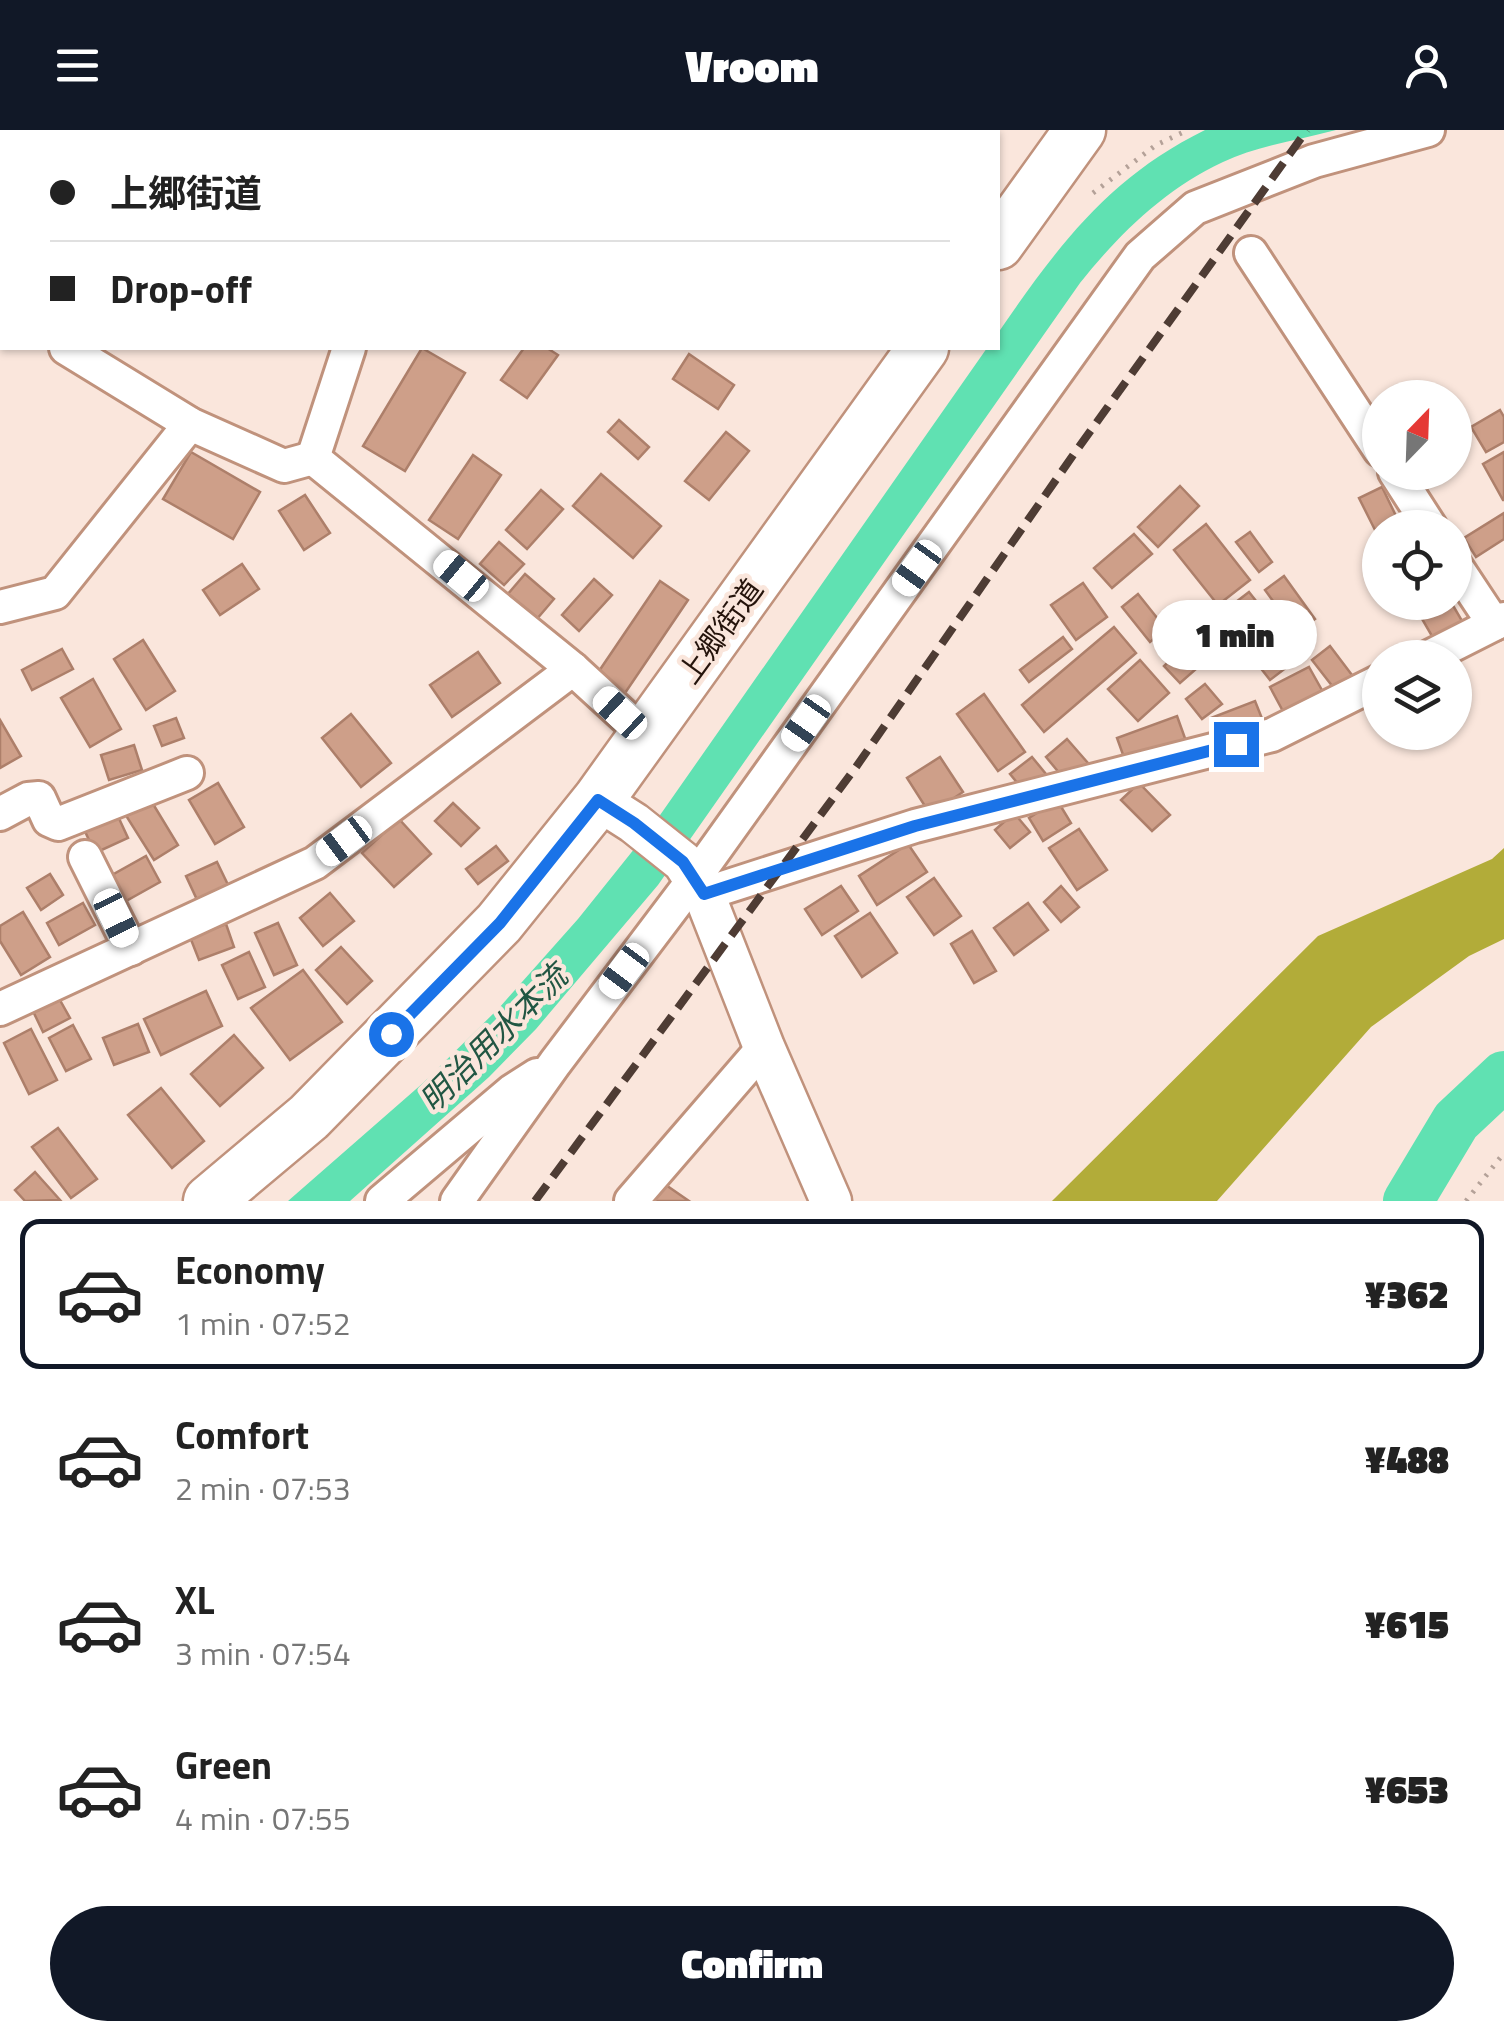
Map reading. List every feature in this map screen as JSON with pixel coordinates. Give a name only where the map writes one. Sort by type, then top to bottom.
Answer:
[{"type":"main road","points":[[1000,241],[1080,130]]},
{"type":"main road","name":"上郷街道","points":[[209,1201],[310,1117],[500,923],[616,812],[644,735],[922,350]]},
{"type":"street","points":[[458,1201],[1140,256],[1195,208],[1314,162],[1428,130]]},
{"type":"street","points":[[1251,253],[1362,423]]},
{"type":"street","points":[[69,350],[190,424],[284,466],[314,458]]},
{"type":"street","points":[[314,458],[347,350]]},
{"type":"street","points":[[0,608],[55,593],[190,424]]},
{"type":"street","points":[[314,458],[573,669],[644,735]]},
{"type":"street","points":[[1463,640],[1499,622],[1472,587]]},
{"type":"street","points":[[0,1008],[315,864],[573,669]]},
{"type":"street","points":[[694,879],[1272,734],[1362,690]]},
{"type":"street","points":[[0,814],[28,799],[39,798],[49,820],[58,824],[187,773]]},
{"type":"street","points":[[616,812],[694,879],[831,1201]]},
{"type":"street","points":[[85,857],[131,949]]},
{"type":"street","points":[[631,1201],[764,1047]]},
{"type":"street","points":[[382,1201],[512,1091],[555,1063]]},
{"type":"path","points":[[1093,193],[1156,145],[1188,130]]},
{"type":"path","points":[[1466,1201],[1504,1153]]},
{"type":"shaded area","points":[[1504,848],[1504,939],[1469,956],[1371,1027],[1217,1201],[1052,1201],[1318,936],[1492,859]]},
{"type":"water","name":"明治用水本流","points":[[1205,130],[1336,130],[1264,147],[1223,162],[1182,185],[1127,230],[1080,283],[658,885],[536,1029],[489,1077],[350,1201],[288,1201],[423,1083],[499,1008],[578,919],[651,828],[986,350],[1000,350],[1000,330],[1064,243],[1113,192],[1171,149]]},
{"type":"building","points":[[421,350],[465,373],[405,471],[363,446]]},
{"type":"building","points":[[523,350],[550,350],[558,355],[527,398],[501,380]]},
{"type":"building","points":[[689,354],[734,385],[718,409],[673,379]]},
{"type":"building","points":[[1500,410],[1504,417],[1504,442],[1486,452],[1472,426]]},
{"type":"building","points":[[619,420],[649,447],[638,459],[608,432]]},
{"type":"building","points":[[726,432],[749,451],[709,500],[685,481]]},
{"type":"building","points":[[191,452],[260,492],[233,539],[163,499]]},
{"type":"building","points":[[1504,452],[1504,500],[1503,500],[1483,464]]},
{"type":"building","points":[[473,455],[501,475],[458,539],[429,520]]},
{"type":"building","points":[[601,474],[661,526],[633,558],[573,506]]},
{"type":"building","points":[[1180,486],[1199,506],[1158,547],[1138,527]]},
{"type":"building","points":[[541,490],[563,509],[527,549],[506,530]]},
{"type":"building","points":[[1383,490],[1393,510],[1365,510],[1359,498]]},
{"type":"building","points":[[305,495],[330,533],[304,550],[279,511]]},
{"type":"building","points":[[1504,513],[1504,539],[1476,557],[1472,533]]},
{"type":"building","points":[[1206,524],[1250,580],[1218,605],[1174,550]]},
{"type":"building","points":[[1250,532],[1272,562],[1259,572],[1236,542]]},
{"type":"building","points":[[1134,534],[1152,554],[1112,588],[1094,568]]},
{"type":"building","points":[[499,542],[524,564],[504,585],[480,564]]},
{"type":"building","points":[[242,564],[259,589],[220,615],[203,590]]},
{"type":"building","points":[[525,574],[554,599],[536,620],[507,595]]},
{"type":"building","points":[[1284,576],[1315,619],[1296,633],[1265,590]]},
{"type":"building","points":[[594,579],[612,595],[579,631],[562,615]]},
{"type":"building","points":[[660,581],[688,600],[623,696],[595,677]]},
{"type":"building","points":[[1083,583],[1107,617],[1076,640],[1051,605]]},
{"type":"building","points":[[1249,592],[1300,657],[1270,680],[1219,615]]},
{"type":"building","points":[[1138,594],[1166,629],[1150,642],[1122,607]]},
{"type":"building","points":[[1423,620],[1462,620],[1465,626],[1434,640]]},
{"type":"building","points":[[1114,627],[1136,653],[1044,732],[1022,705]]},
{"type":"building","points":[[1210,629],[1225,647],[1211,659],[1195,641]]},
{"type":"building","points":[[1063,637],[1072,649],[1029,682],[1020,670]]},
{"type":"building","points":[[143,640],[175,691],[146,710],[114,659]]},
{"type":"building","points":[[1187,644],[1204,662],[1180,683],[1164,666]]},
{"type":"building","points":[[1330,646],[1358,683],[1340,696],[1312,660]]},
{"type":"building","points":[[62,649],[73,669],[32,690],[22,670]]},
{"type":"building","points":[[478,652],[500,683],[452,717],[430,685]]},
{"type":"building","points":[[1140,660],[1169,693],[1138,721],[1108,689]]},
{"type":"building","points":[[1309,667],[1323,692],[1284,713],[1270,687]]},
{"type":"building","points":[[93,679],[121,729],[90,747],[61,698]]},
{"type":"building","points":[[1205,684],[1222,704],[1202,719],[1186,699]]},
{"type":"building","points":[[984,694],[1025,752],[998,771],[957,714]]},
{"type":"building","points":[[1255,701],[1263,721],[1218,737],[1211,718]]},
{"type":"building","points":[[351,714],[391,763],[361,787],[322,738]]},
{"type":"building","points":[[1177,716],[1186,741],[1126,763],[1117,738]]},
{"type":"building","points":[[176,718],[184,738],[162,746],[154,726]]},
{"type":"building","points":[[0,720],[21,756],[0,768]]},
{"type":"building","points":[[1067,739],[1088,763],[1066,781],[1046,757]]},
{"type":"building","points":[[134,745],[142,770],[109,780],[101,755]]},
{"type":"building","points":[[940,757],[963,792],[930,814],[907,778]]},
{"type":"building","points":[[1032,757],[1046,774],[1024,791],[1010,774]]},
{"type":"building","points":[[218,783],[244,827],[215,844],[189,800]]},
{"type":"building","points":[[1139,783],[1170,815],[1152,831],[1121,800]]},
{"type":"building","points":[[150,799],[178,845],[154,860],[125,814]]},
{"type":"building","points":[[1057,800],[1071,823],[1043,841],[1029,818]]},
{"type":"building","points":[[453,803],[479,828],[461,846],[435,821]]},
{"type":"building","points":[[116,812],[128,838],[95,853],[83,827]]},
{"type":"building","points":[[1014,813],[1030,832],[1010,848],[995,830]]},
{"type":"building","points":[[399,819],[431,854],[394,887],[362,853]]},
{"type":"building","points":[[1079,829],[1107,870],[1077,890],[1049,848]]},
{"type":"building","points":[[908,844],[927,872],[877,905],[859,876]]},
{"type":"building","points":[[496,846],[508,861],[478,884],[466,869]]},
{"type":"building","points":[[146,856],[160,882],[126,901],[112,875]]},
{"type":"building","points":[[217,862],[230,889],[199,904],[186,876]]},
{"type":"building","points":[[50,874],[63,895],[41,910],[27,888]]},
{"type":"building","points":[[934,878],[961,916],[934,935],[907,897]]},
{"type":"building","points":[[841,886],[858,911],[822,935],[805,909]]},
{"type":"building","points":[[1061,886],[1079,907],[1061,922],[1044,902]]},
{"type":"building","points":[[330,893],[354,921],[323,946],[300,918]]},
{"type":"building","points":[[83,903],[95,925],[59,945],[47,923]]},
{"type":"building","points":[[1028,903],[1048,930],[1014,955],[994,928]]},
{"type":"building","points":[[23,912],[50,957],[21,975],[0,941],[0,926]]},
{"type":"building","points":[[870,913],[897,953],[862,977],[835,936]]},
{"type":"building","points":[[278,923],[297,965],[274,975],[255,933]]},
{"type":"building","points":[[226,924],[234,947],[199,960],[190,937]]},
{"type":"building","points":[[972,931],[996,971],[974,983],[951,944]]},
{"type":"building","points":[[341,947],[372,981],[347,1004],[316,970]]},
{"type":"building","points":[[249,952],[265,987],[238,999],[222,965]]},
{"type":"building","points":[[303,970],[342,1022],[290,1060],[251,1008]]},
{"type":"building","points":[[206,991],[222,1026],[161,1055],[144,1019]]},
{"type":"building","points":[[56,993],[70,1018],[43,1032],[31,1007]]},
{"type":"building","points":[[138,1024],[149,1052],[114,1065],[103,1038]]},
{"type":"building","points":[[73,1025],[91,1059],[66,1071],[49,1038]]},
{"type":"building","points":[[31,1029],[57,1080],[29,1094],[4,1043]]},
{"type":"building","points":[[234,1035],[263,1068],[220,1106],[191,1074]]},
{"type":"building","points":[[161,1088],[204,1141],[172,1168],[128,1115]]},
{"type":"building","points":[[58,1128],[97,1179],[71,1198],[32,1147]]},
{"type":"building","points":[[35,1172],[60,1200],[25,1201],[15,1190]]},
{"type":"building","points":[[663,1183],[689,1201],[650,1201]]},
{"type":"waterway","points":[[1408,1201],[1456,1121],[1504,1076]]},
{"type":"railway","points":[[535,1201],[856,767],[1076,451],[1307,130]]},
{"type":"route","points":[[391,1034],[500,923],[598,800],[683,862],[704,894],[915,826],[1236,744]]}]
